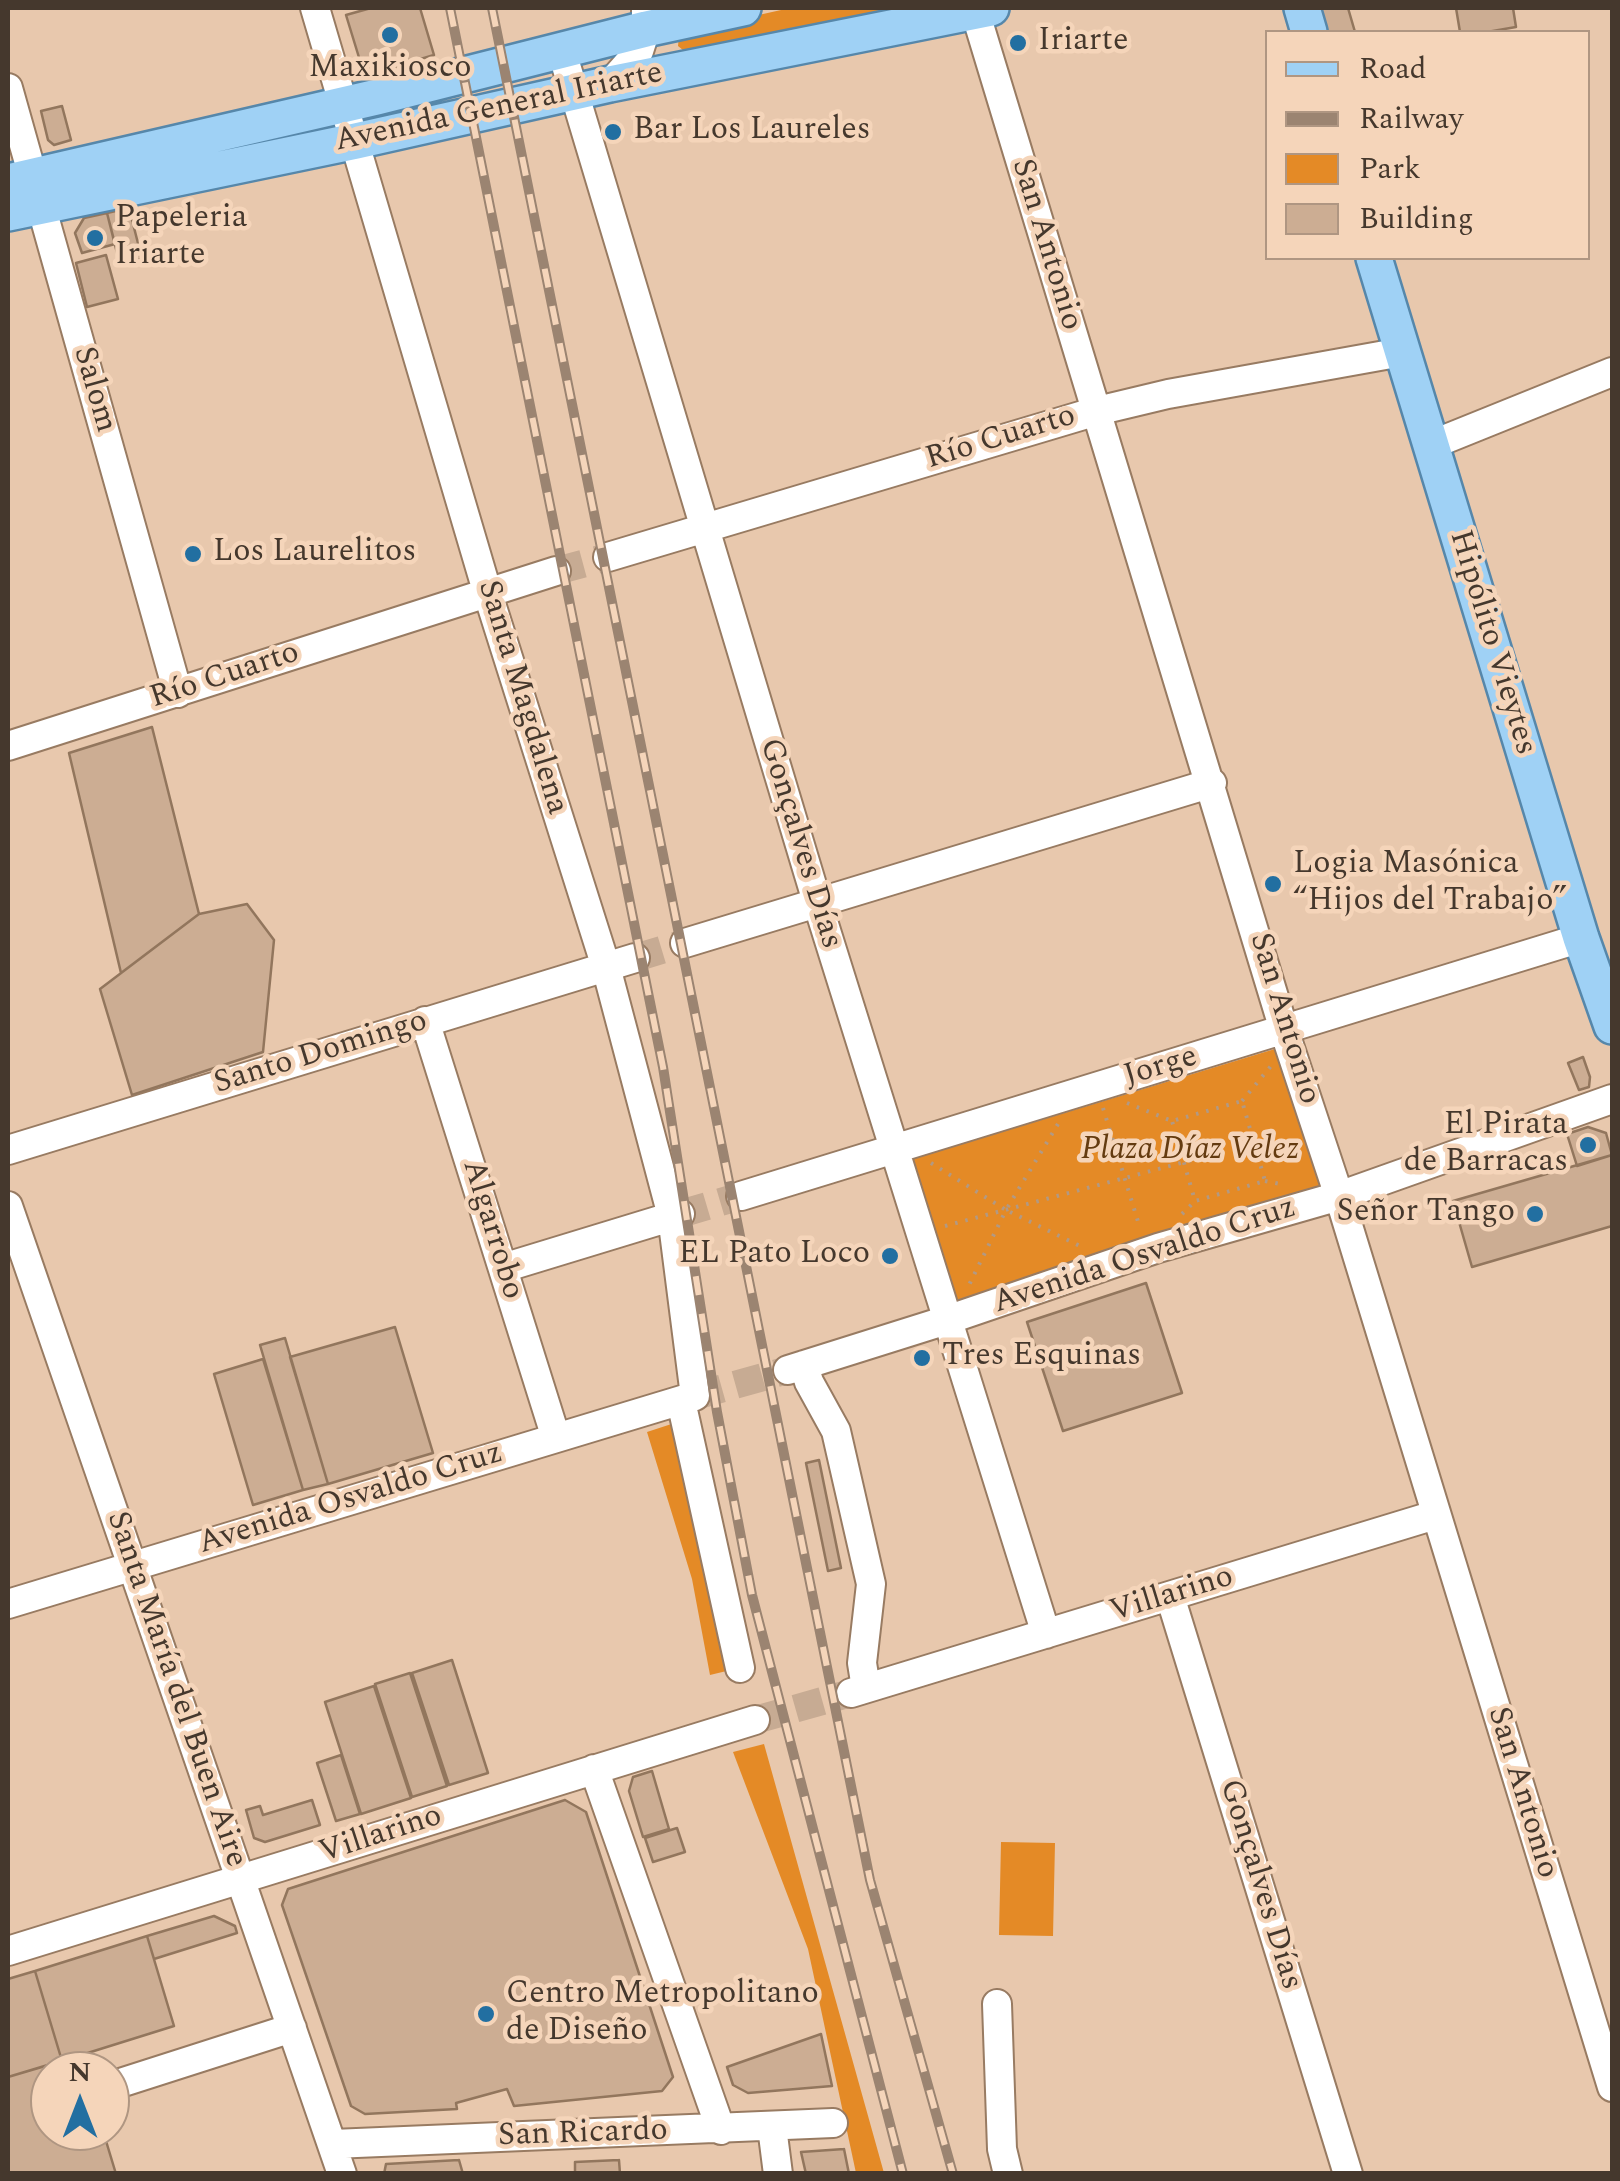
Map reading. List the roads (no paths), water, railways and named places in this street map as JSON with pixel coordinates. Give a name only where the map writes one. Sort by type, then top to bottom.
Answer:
[{"type":"main road","name":"Avenida General Iriarte","points":[[22,194],[345,104],[562,52],[646,18],[744,8]]},
{"type":"main road","name":"Avenida General Iriarte","points":[[22,194],[356,141],[571,92],[980,9]]},
{"type":"main road","name":"Hipólito Vieytes","points":[[1375,260],[1581,938],[1612,1026]]},
{"type":"street","name":"Santa Magdalena","points":[[315,8],[487,591],[606,966],[676,1215],[688,1398],[740,1668]]},
{"type":"street","name":"San Antonio","points":[[980,9],[1096,411],[1284,1030],[1339,1196],[1612,2086]]},
{"type":"street","points":[[610,84],[631,64],[646,18]]},
{"type":"street","name":"Gonçalves Días","points":[[562,52],[818,905],[1046,1634]]},
{"type":"street","name":"Salom","points":[[8,88],[22,194],[178,693]]},
{"type":"street","name":"Río Cuarto","points":[[608,556],[1096,411],[1168,394],[1402,352]]},
{"type":"street","points":[[1431,445],[1612,372]]},
{"type":"street","name":"Río Cuarto","points":[[8,746],[556,571]]},
{"type":"street","points":[[685,943],[1212,783]]},
{"type":"street","name":"Jorge","points":[[741,1196],[1581,938]]},
{"type":"street","name":"Santo Domingo","points":[[8,1150],[634,958]]},
{"type":"street","name":"Algarrobo","points":[[425,1022],[556,1438]]},
{"type":"street","name":"Avenida Osvaldo Cruz","points":[[859,1691],[871,1584],[836,1432],[809,1382],[796,1367],[1148,1252],[1339,1196],[1612,1099]]},
{"type":"street","name":"Santa María del Buen Aire","points":[[8,1206],[342,2174]]},
{"type":"street","points":[[503,1268],[676,1215]]},
{"type":"street","name":"Avenida Osvaldo Cruz","points":[[8,1604],[688,1398]]},
{"type":"street","name":"Villarino","points":[[859,1691],[1435,1515]]},
{"type":"street","name":"Gonçalves Días","points":[[1170,1596],[1348,2174]]},
{"type":"street","name":"Villarino","points":[[8,1950],[755,1720]]},
{"type":"street","points":[[594,1769],[720,2130]]},
{"type":"street","points":[[997,2004],[1002,2148],[1008,2174]]},
{"type":"street","points":[[130,2080],[292,2028]]},
{"type":"street","name":"San Ricardo","points":[[332,2144],[832,2123]]},
{"type":"street","points":[[772,2126],[778,2174]]},
{"type":"tunnel","points":[[556,571],[608,557]]},
{"type":"tunnel","points":[[635,958],[685,943]]},
{"type":"tunnel","points":[[680,1214],[741,1196]]},
{"type":"tunnel","points":[[695,1396],[788,1370]]},
{"type":"tunnel","points":[[755,1720],[851,1693]]},
{"type":"railway","points":[[450,8],[663,1067],[717,1412],[752,1595],[903,2174]]},
{"type":"railway","points":[[492,8],[870,1880],[953,2174]]},
{"type":"place","name":"Maxikiosco","points":[[390,35]]},
{"type":"place","name":"Iriarte","points":[[1018,43]]},
{"type":"place","name":"Bar Los Laureles","points":[[613,132]]},
{"type":"place","name":"Papeleria Iriarte","points":[[95,238]]},
{"type":"place","name":"Los Laurelitos","points":[[193,554]]},
{"type":"place","name":"Logia Masónica “Hijos del Trabajo”","points":[[1273,884]]},
{"type":"place","name":"El Pirata de Barracas","points":[[1588,1145]]},
{"type":"place","name":"Señor Tango","points":[[1535,1214]]},
{"type":"place","name":"EL Pato Loco","points":[[890,1256]]},
{"type":"place","name":"Tres Esquinas","points":[[922,1358]]},
{"type":"place","name":"Centro Metropolitano de Diseño","points":[[486,2014]]},
{"type":"park label","name":"Plaza Díaz Velez","points":[[1190,1152]]}]
